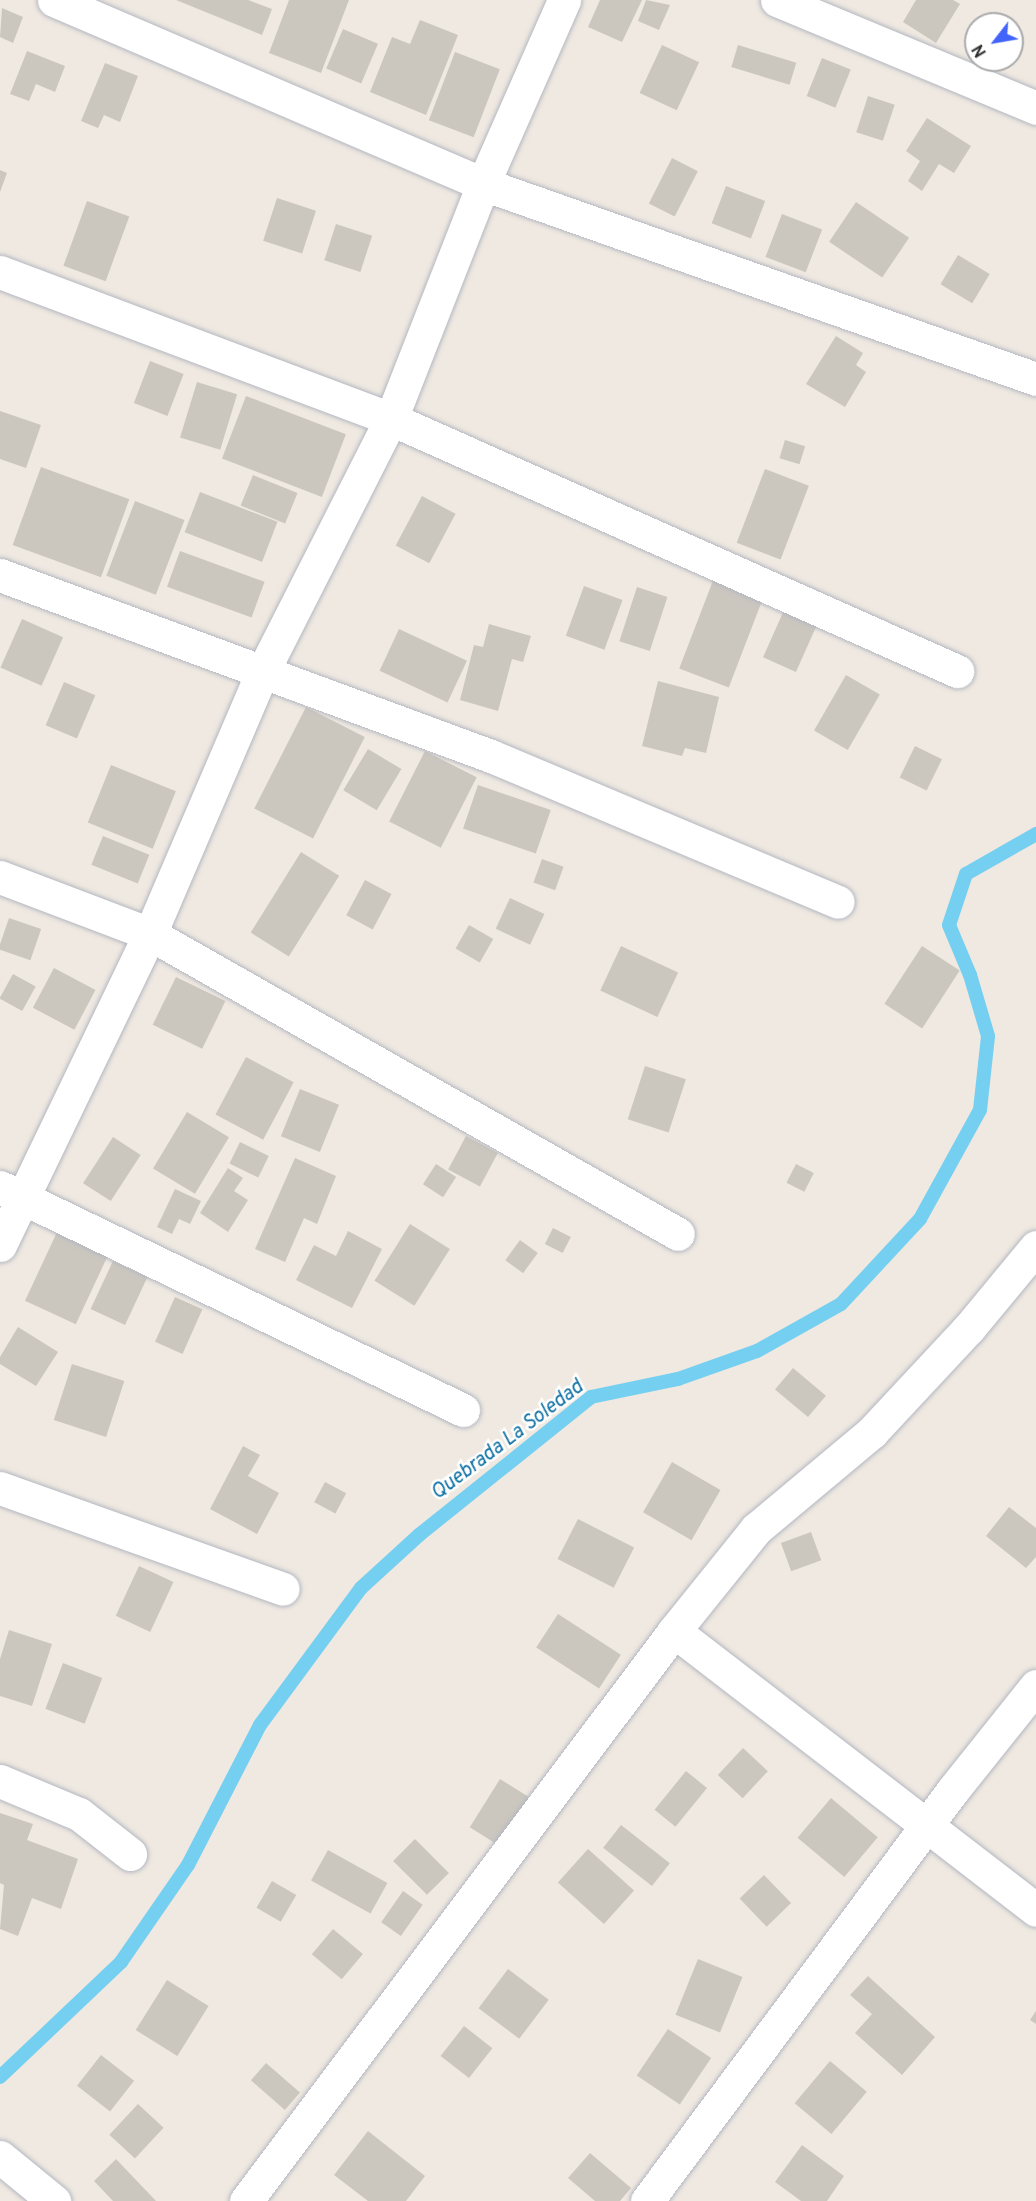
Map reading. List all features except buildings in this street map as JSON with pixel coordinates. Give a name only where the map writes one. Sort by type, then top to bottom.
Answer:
[{"type":"street","points":[[54,0],[483,184],[1036,379]]},
{"type":"street","points":[[0,1245],[11,1192],[150,934],[262,673],[391,419],[483,184],[564,0]]},
{"type":"street","points":[[777,0],[1036,108]]},
{"type":"street","points":[[0,272],[391,419],[957,671]]},
{"type":"street","points":[[0,575],[491,756],[838,902]]},
{"type":"street","points":[[0,877],[150,934],[678,1234]]},
{"type":"street","points":[[11,1192],[463,1410]]},
{"type":"street","points":[[246,2201],[674,1631],[756,1529],[872,1431],[969,1328],[1036,1247]]},
{"type":"street","points":[[0,1488],[283,1589]]},
{"type":"street","points":[[674,1631],[1036,1910]]},
{"type":"street","points":[[647,2201],[927,1826],[1036,1686]]},
{"type":"street","points":[[0,1780],[79,1814],[130,1854]]},
{"type":"street","points":[[0,2157],[54,2201]]},
{"type":"waterway","name":"Quebrada La Soledad","points":[[0,2077],[121,1962],[188,1865],[260,1725],[361,1588],[419,1535],[591,1397],[678,1379],[757,1351],[841,1304],[920,1219],[980,1110],[988,1036],[970,975],[949,925],[966,874],[1036,834]]}]
